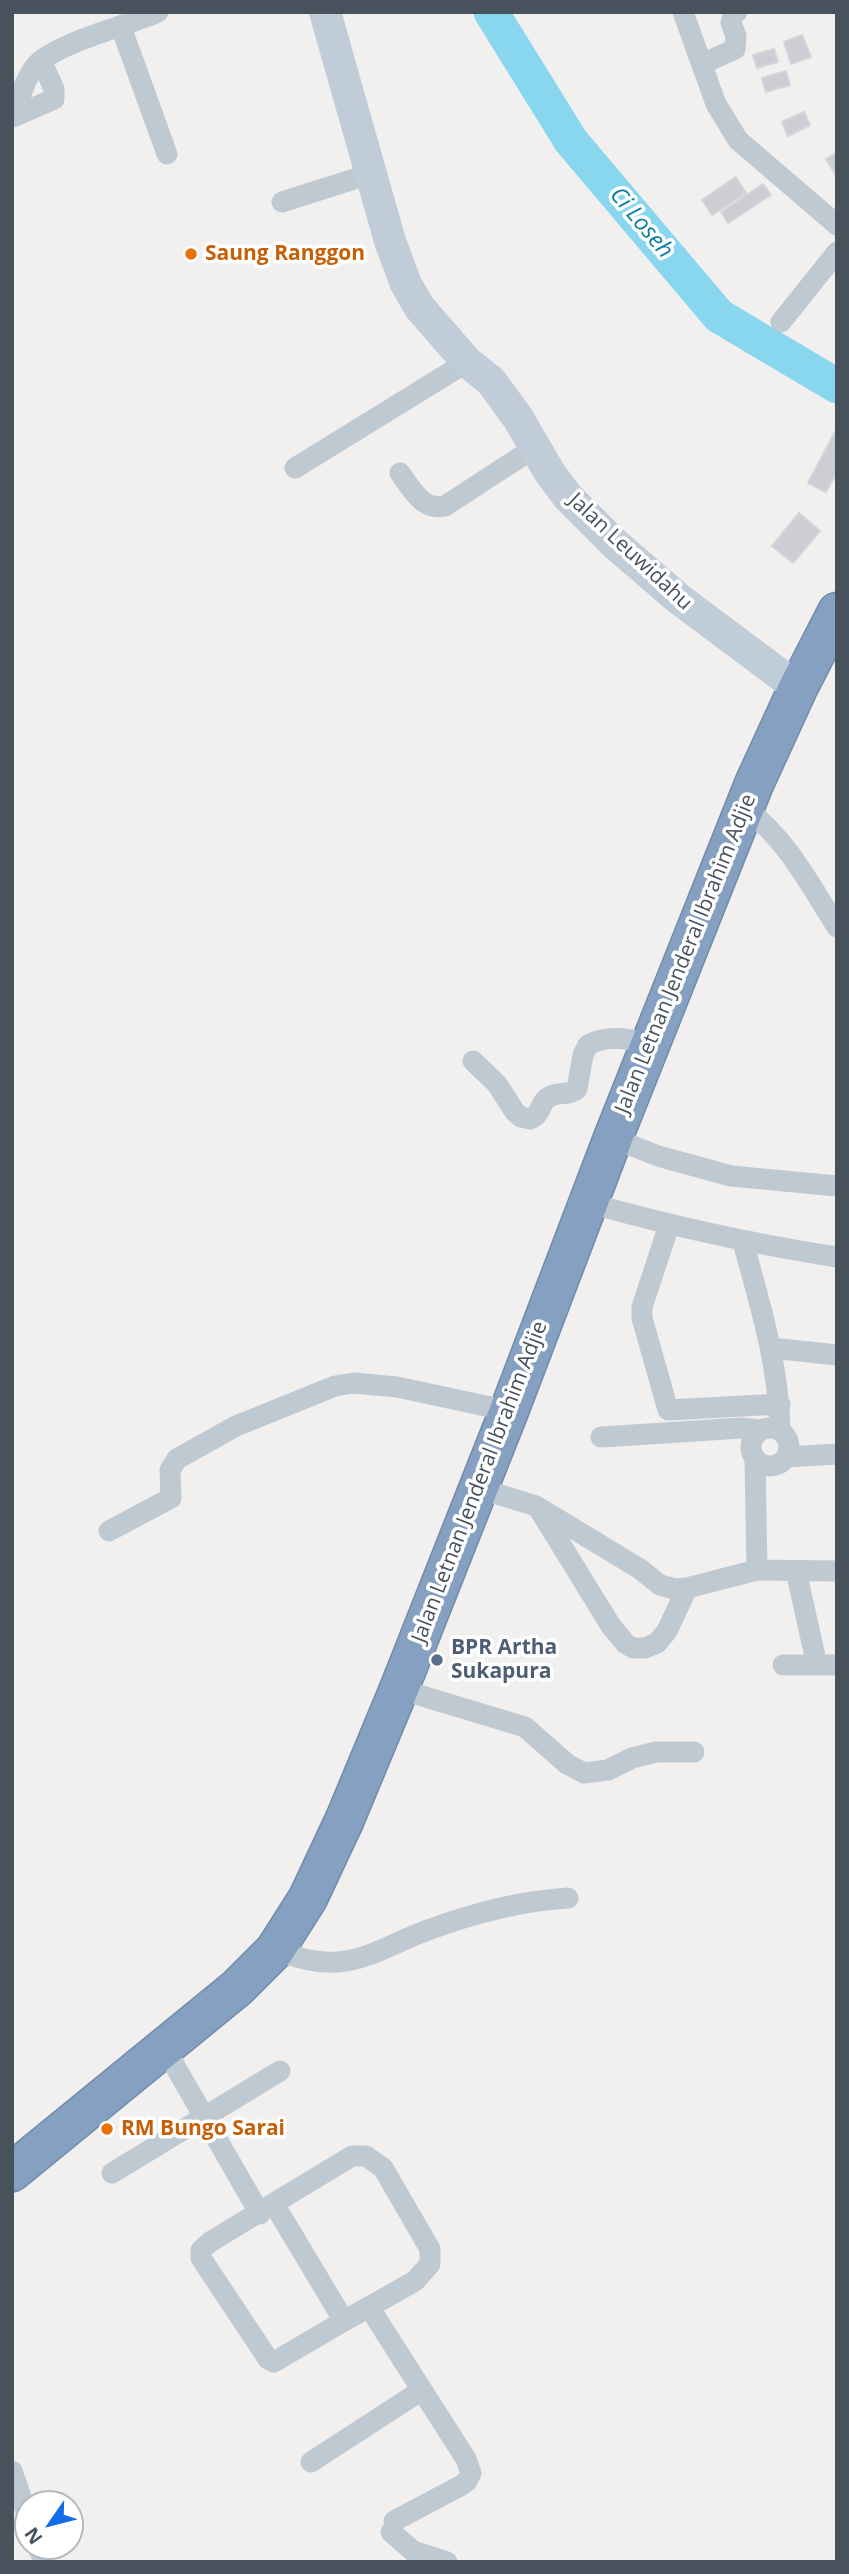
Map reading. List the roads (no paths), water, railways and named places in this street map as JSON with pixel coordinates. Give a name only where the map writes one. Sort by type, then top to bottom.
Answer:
[{"type":"highway","name":"Jalan Letnan Jenderal Ibrahim Adjie","points":[[12,2172],[236,1988],[275,1950],[308,1898],[345,1819],[399,1689],[754,783],[837,612]]},
{"type":"street","points":[[13,116],[28,78],[41,60],[158,12]]},
{"type":"street","name":"Jalan Leuwidahu","points":[[325,12],[370,174],[406,284],[420,308],[467,362],[491,381],[506,400],[550,473],[568,497],[615,544],[679,599],[798,688]]},
{"type":"street","points":[[683,12],[716,104],[738,140],[837,225]]},
{"type":"street","points":[[702,64],[735,49],[736,36],[731,23],[737,12]]},
{"type":"street","points":[[121,27],[167,154]]},
{"type":"street","points":[[13,116],[54,99],[54,89],[41,60]]},
{"type":"street","points":[[282,202],[370,174]]},
{"type":"street","points":[[781,322],[837,253]]},
{"type":"street","points":[[295,468],[467,362]]},
{"type":"street","points":[[400,473],[422,502],[438,508],[534,447]]},
{"type":"street","points":[[746,809],[773,833],[787,850],[837,928]]},
{"type":"street","points":[[473,1061],[497,1084],[514,1112],[530,1119],[539,1114],[550,1096],[569,1094],[578,1089],[583,1055],[588,1045],[604,1038],[628,1039],[650,1044]]},
{"type":"street","points":[[613,1138],[658,1156],[731,1176],[837,1186]]},
{"type":"street","points":[[589,1203],[743,1242],[837,1257]]},
{"type":"street","points":[[669,1225],[642,1307],[642,1318],[674,1433]]},
{"type":"street","points":[[743,1242],[771,1348],[780,1404],[771,1430]]},
{"type":"street","points":[[771,1348],[837,1355]]},
{"type":"street","points":[[109,1531],[171,1497],[170,1469],[177,1459],[236,1426],[335,1386],[354,1383],[397,1387],[509,1411]]},
{"type":"street","points":[[668,1410],[780,1404]]},
{"type":"street","points":[[601,1437],[742,1428],[771,1430],[788,1442],[786,1457]]},
{"type":"street","points":[[757,1570],[755,1460],[751,1443],[754,1435],[771,1430]]},
{"type":"street","points":[[755,1460],[761,1464],[775,1465],[786,1457],[837,1454]]},
{"type":"street","points":[[478,1488],[536,1506],[611,1550],[660,1585],[675,1589],[757,1570],[837,1571]]},
{"type":"street","points":[[536,1506],[611,1626],[626,1644],[633,1648],[645,1648],[657,1643],[667,1630],[687,1588]]},
{"type":"street","points":[[783,1665],[827,1665],[796,1571]]},
{"type":"street","points":[[399,1689],[525,1727],[567,1764],[584,1773],[608,1770],[632,1758],[656,1752],[694,1752]]},
{"type":"street","points":[[275,1950],[323,1963],[341,1962],[370,1954],[470,1915],[509,1905],[568,1898]]},
{"type":"street","points":[[164,2047],[204,2119],[344,2321]]},
{"type":"street","points":[[111,2173],[280,2071]]},
{"type":"street","points":[[352,2155],[366,2156],[383,2168],[430,2249],[432,2258],[424,2273],[415,2281],[369,2307],[278,2361],[271,2362],[200,2254],[204,2246],[352,2155]]},
{"type":"street","points":[[369,2307],[466,2459],[471,2473],[467,2481],[392,2526],[413,2551],[447,2562]]},
{"type":"street","points":[[311,2462],[422,2390]]},
{"type":"street","points":[[12,2471],[19,2490]]},
{"type":"waterway","name":"Ci Loseh","points":[[491,12],[571,141],[719,316],[837,386]]},
{"type":"place","name":"Saung Ranggon","points":[[191,254]]},
{"type":"place","name":"BPR Artha Sukapura","points":[[437,1660]]},
{"type":"place","name":"RM Bungo Sarai","points":[[107,2129]]}]
